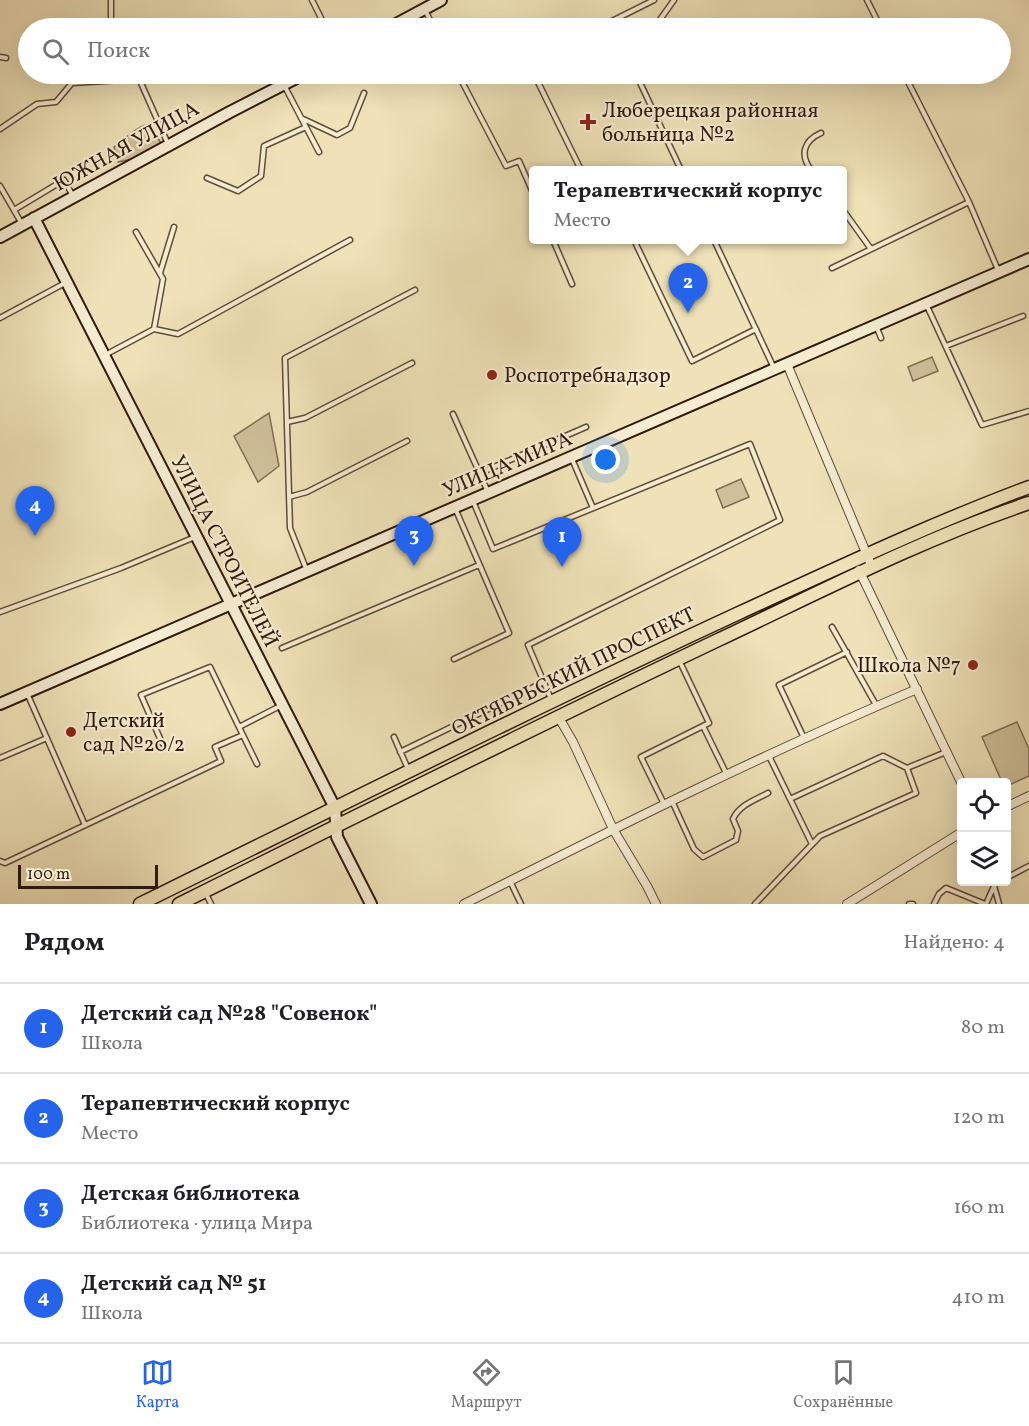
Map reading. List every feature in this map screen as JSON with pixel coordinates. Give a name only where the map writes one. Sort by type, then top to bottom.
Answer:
[{"type":"main road","name":"ОКТЯБРЬСКИЙ ПРОСПЕКТ","points":[[179,904],[677,659],[985,504],[1029,488]]},
{"type":"main road","name":"ОКТЯБРЬСКИЙ ПРОСПЕКТ","points":[[140,904],[657,651],[863,564],[1029,503]]},
{"type":"street","points":[[407,18],[441,0]]},
{"type":"street","name":"ЮЖНАЯ УЛИЦА","points":[[0,237],[283,84]]},
{"type":"street","name":"УЛИЦА СТРОИТЕЛЕЙ","points":[[34,218],[335,808],[338,837],[371,904]]},
{"type":"street","name":"УЛИЦА МИРА","points":[[0,704],[999,270],[1029,259]]},
{"type":"street","points":[[787,364],[863,564],[917,689],[959,778]]},
{"type":"street","points":[[464,904],[668,803],[917,689]]},
{"type":"street","points":[[558,716],[573,742],[614,829],[656,904]]},
{"type":"street","points":[[1011,804],[1029,795]]},
{"type":"street","points":[[847,904],[957,835]]},
{"type":"lane","points":[[111,0],[111,18]]},
{"type":"lane","points":[[312,0],[321,18]]},
{"type":"lane","points":[[619,18],[654,0]]},
{"type":"lane","points":[[661,18],[674,0]]},
{"type":"lane","points":[[867,0],[876,18]]},
{"type":"lane","points":[[424,9],[429,18]]},
{"type":"lane","points":[[0,57],[6,57]]},
{"type":"lane","points":[[0,129],[37,104],[56,102],[71,84]]},
{"type":"lane","points":[[142,84],[168,145]]},
{"type":"lane","points":[[283,84],[319,152]]},
{"type":"lane","points":[[463,84],[506,166],[519,161],[529,184]]},
{"type":"lane","points":[[539,84],[579,166]]},
{"type":"lane","points":[[641,84],[679,166]]},
{"type":"lane","points":[[909,84],[969,202],[999,270]]},
{"type":"lane","points":[[301,118],[338,135],[350,128],[364,93]]},
{"type":"lane","points":[[207,178],[237,191],[261,176],[264,146],[306,127]]},
{"type":"lane","points":[[808,166],[804,159],[805,147],[810,139],[821,133]]},
{"type":"lane","points":[[14,210],[64,180],[73,197]]},
{"type":"lane","points":[[0,186],[22,225]]},
{"type":"lane","points":[[832,268],[969,202]]},
{"type":"lane","points":[[847,216],[871,249]]},
{"type":"lane","points":[[160,274],[174,227]]},
{"type":"lane","points":[[136,232],[163,279],[154,330]]},
{"type":"lane","points":[[104,355],[154,330],[177,334],[350,240]]},
{"type":"lane","points":[[555,244],[572,284]]},
{"type":"lane","points":[[636,244],[692,361],[756,329]]},
{"type":"lane","points":[[716,244],[775,369]]},
{"type":"lane","points":[[0,318],[67,282]]},
{"type":"lane","points":[[308,571],[290,528],[285,358],[415,290]]},
{"type":"lane","points":[[926,303],[982,425],[1029,411]]},
{"type":"lane","points":[[946,346],[1023,316]]},
{"type":"lane","points":[[876,325],[881,338]]},
{"type":"lane","points":[[287,422],[305,418],[411,363]]},
{"type":"lane","points":[[453,414],[489,493]]},
{"type":"lane","points":[[480,473],[586,427]]},
{"type":"lane","points":[[289,496],[307,492],[407,441]]},
{"type":"lane","points":[[473,500],[493,549],[750,444],[780,520],[528,645],[552,702]]},
{"type":"lane","points":[[572,457],[593,508]]},
{"type":"lane","points":[[454,508],[509,633],[454,659]]},
{"type":"lane","points":[[0,612],[121,568],[196,537]]},
{"type":"lane","points":[[282,648],[479,565]]},
{"type":"lane","points":[[832,627],[877,706]]},
{"type":"lane","points":[[805,739],[779,685],[847,652]]},
{"type":"lane","points":[[677,659],[709,723],[641,757],[694,849],[703,857],[736,840],[738,831],[733,819],[736,813],[740,808],[768,793]]},
{"type":"lane","points":[[162,743],[141,695],[210,667],[257,764]]},
{"type":"lane","points":[[400,752],[544,682]]},
{"type":"lane","points":[[27,692],[85,825]]},
{"type":"lane","points":[[240,728],[283,705]]},
{"type":"lane","points":[[703,726],[727,775]]},
{"type":"lane","points":[[0,861],[5,862],[221,761],[215,747],[243,735]]},
{"type":"lane","points":[[394,737],[409,772]]},
{"type":"lane","points":[[0,758],[47,738]]},
{"type":"lane","points":[[907,768],[946,752]]},
{"type":"lane","points":[[769,756],[812,844]]},
{"type":"lane","points":[[754,904],[820,836],[916,794],[907,768],[883,756],[790,799]]},
{"type":"lane","points":[[1011,875],[1029,866]]},
{"type":"lane","points":[[510,881],[521,904]]},
{"type":"lane","points":[[934,904],[939,894],[946,888],[986,904],[994,886]]},
{"type":"lane","points":[[997,886],[999,904]]},
{"type":"lane","points":[[205,891],[211,904]]},
{"type":"shaded area","points":[[149,124],[161,143],[132,159],[118,162],[114,147],[135,131]]},
{"type":"shaded area","points":[[932,357],[938,371],[913,381],[908,367]]},
{"type":"shaded area","points":[[269,413],[279,466],[258,482],[234,436]]},
{"type":"shaded area","points":[[741,479],[749,497],[723,508],[716,490]]},
{"type":"shaded area","points":[[1017,722],[1029,749],[1029,776],[1011,784],[1011,778],[1000,778],[982,737]]},
{"type":"place","name":"Люберецкая районная больница №2","points":[[588,122]]},
{"type":"place","name":"Терапевтический корпус","points":[[688,313]]},
{"type":"place","name":"Роспотребнадзор","points":[[492,375]]},
{"type":"place","name":"Детский сад № 51","points":[[35,536]]},
{"type":"place","name":"Детская библиотека","points":[[414,566]]},
{"type":"place","name":"Детский сад №28 \"Совенок\"","points":[[562,567]]},
{"type":"place","name":"Школа №7","points":[[973,665]]},
{"type":"place","name":"Детский сад №20/2","points":[[71,732]]}]
